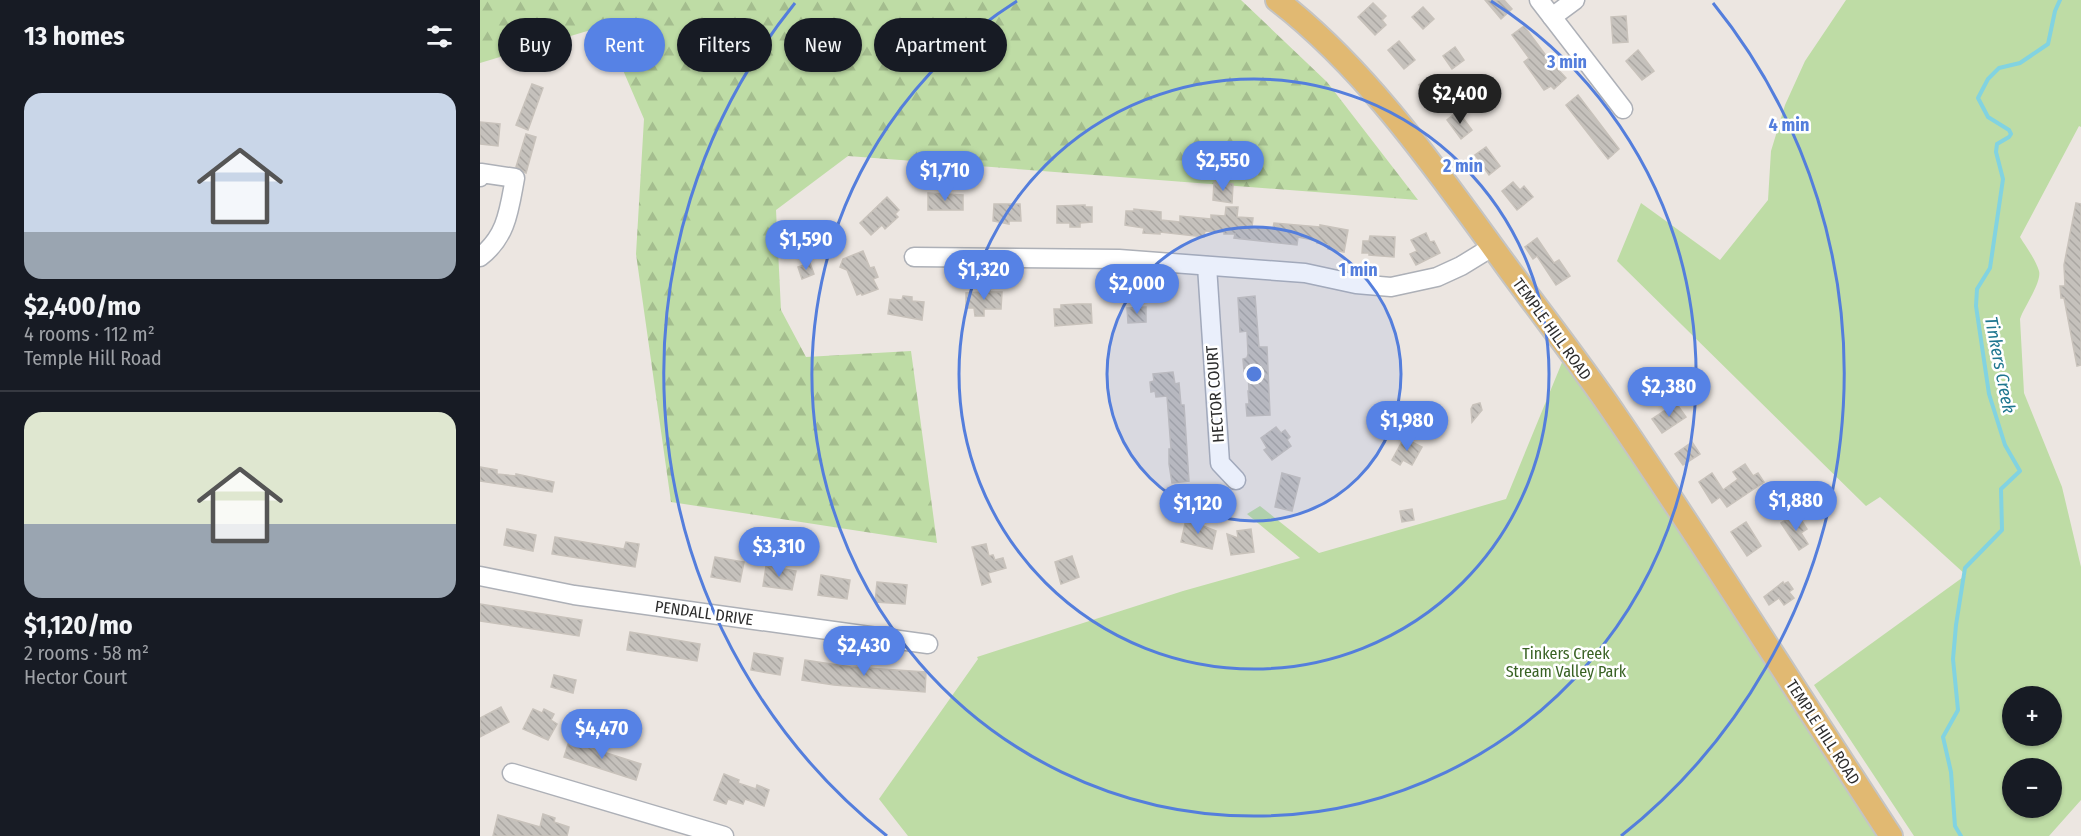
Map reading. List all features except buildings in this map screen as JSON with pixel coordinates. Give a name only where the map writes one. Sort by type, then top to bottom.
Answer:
[{"type":"main road","name":"TEMPLE HILL ROAD","points":[[1277,0],[1312,29],[1382,104],[1492,246],[1615,415],[1891,836]]},
{"type":"street","points":[[1539,0],[1623,109]]},
{"type":"street","points":[[1552,17],[1575,0]]},
{"type":"street","points":[[480,177],[482,173],[515,178],[506,222],[490,249],[480,257]]},
{"type":"street","points":[[914,257],[1119,259],[1305,273],[1356,284],[1391,287],[1437,277],[1461,266],[1492,246]]},
{"type":"street","name":"HECTOR COURT","points":[[1207,266],[1220,463],[1236,480]]},
{"type":"street","name":"PENDALL DRIVE","points":[[480,576],[574,595],[928,644]]},
{"type":"street","points":[[512,773],[669,828],[724,836]]},
{"type":"green space","points":[[480,0],[1241,0],[1327,82],[1418,200],[848,156],[776,210],[781,310],[806,357],[911,351],[937,543],[671,502],[636,254],[644,119],[624,72],[665,72],[665,18],[584,18],[584,32],[572,36],[572,18],[498,18],[498,58],[480,63]]},
{"type":"green space","points":[[1846,0],[2081,0],[2081,127],[2079,126],[2020,237],[2039,271],[2035,288],[2020,319],[2024,393],[2062,487],[2081,567],[2081,800],[2049,836],[1914,836],[1814,685],[1966,575],[1880,497],[1866,506],[1617,261],[1641,203],[1720,260],[1768,200],[1771,151],[1785,105],[1805,61]]},
{"type":"green space","name":"Tinkers Creek Stream Valley Park","points":[[1563,360],[1602,406],[1888,836],[908,836],[879,799],[978,659],[977,657],[1183,591],[1300,558],[1247,514],[1260,506],[1319,553],[1506,499]]},
{"type":"waterway","name":"Tinkers Creek","points":[[1961,836],[1955,826],[1951,772],[1943,737],[1958,710],[1953,659],[1965,568],[2002,530],[2001,489],[2020,471],[2005,445],[1989,394],[1976,306],[1977,289],[1990,268],[2003,179],[1996,152],[1997,144],[2011,134],[2009,130],[1988,117],[1978,98],[1988,79],[1999,68],[2020,63],[2048,44],[2055,11],[2060,0]]}]
